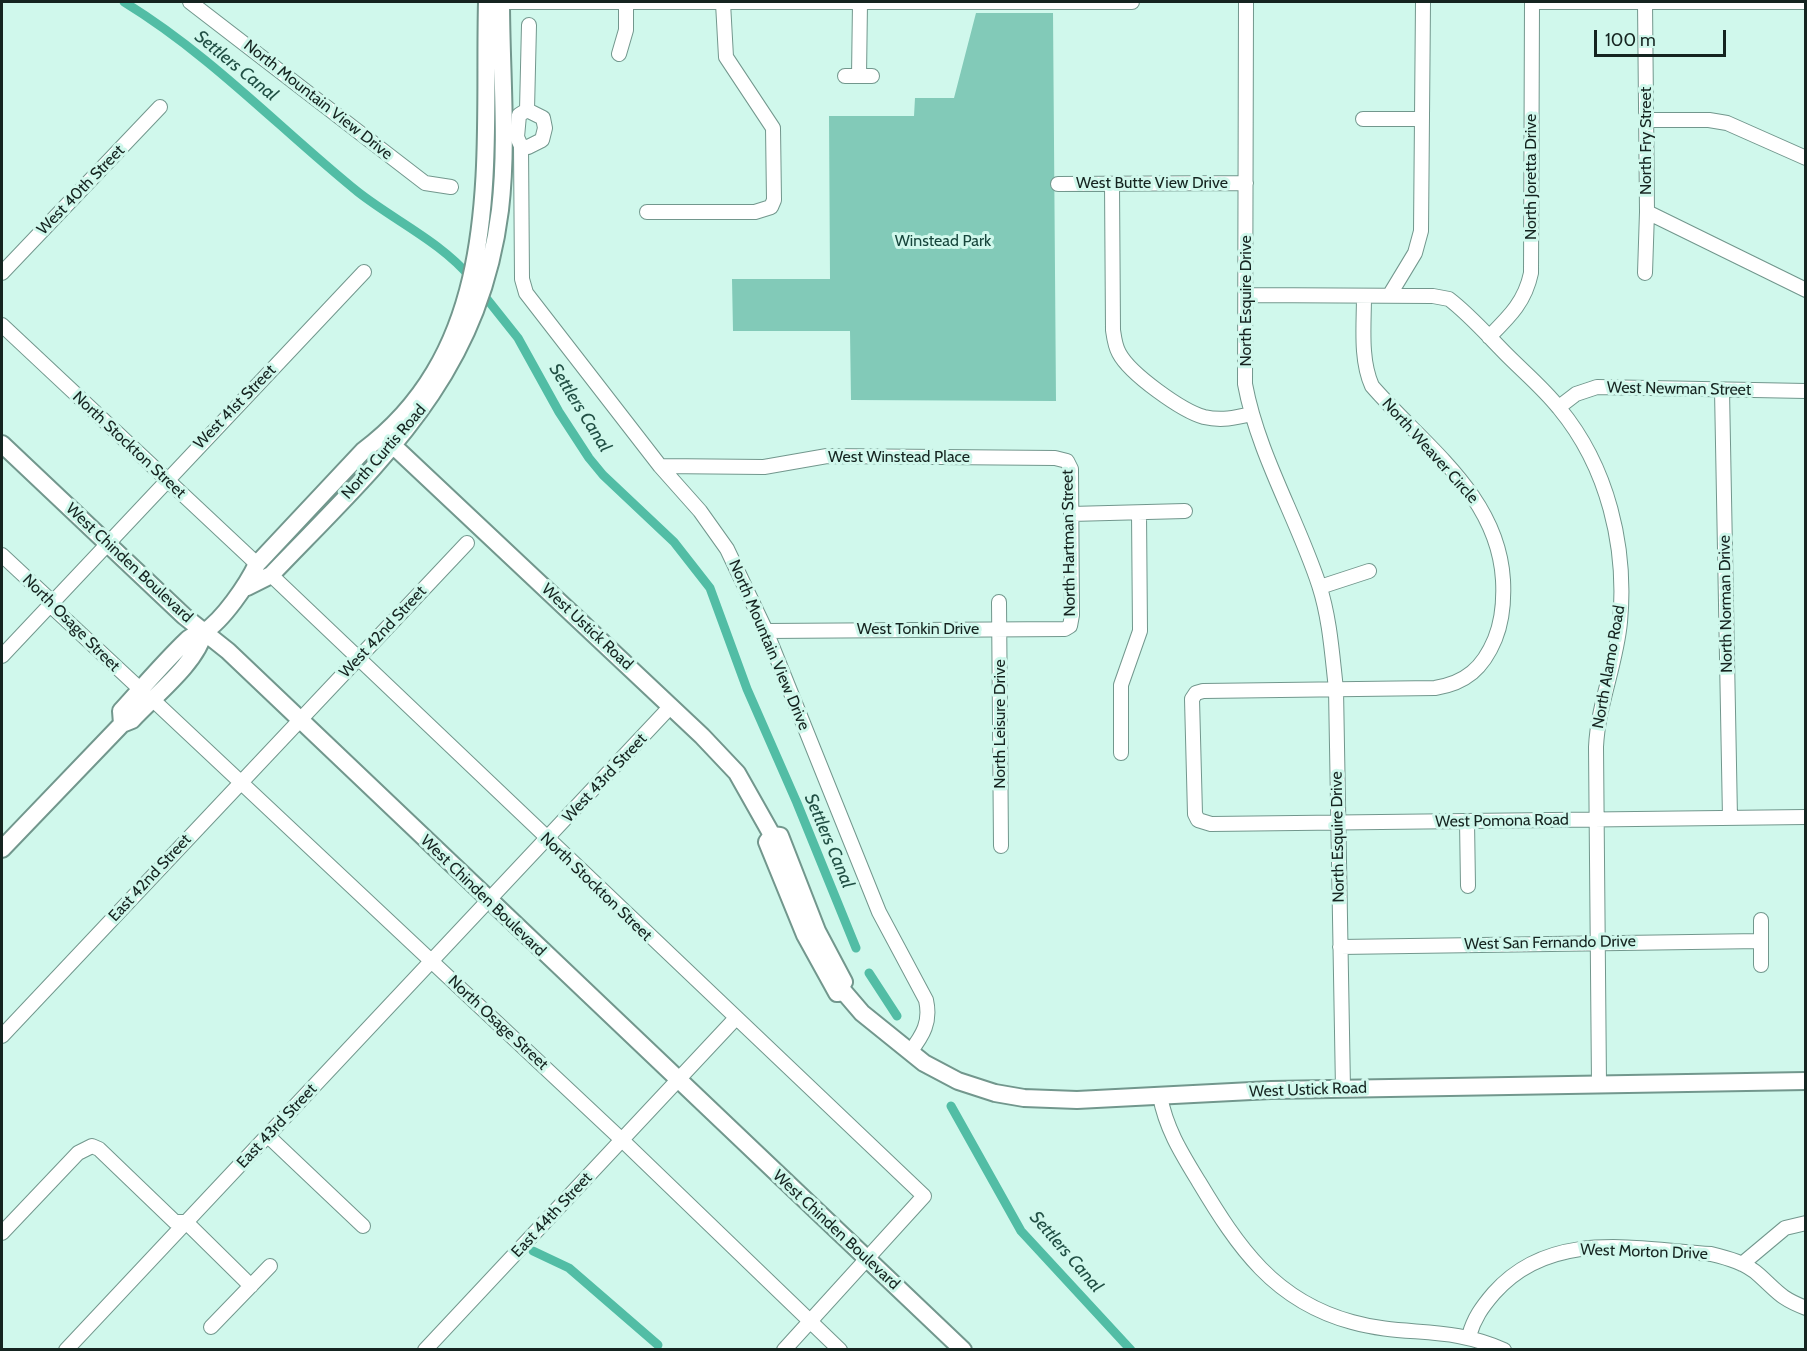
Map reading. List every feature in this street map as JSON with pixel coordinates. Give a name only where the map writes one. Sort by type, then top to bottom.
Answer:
[{"type":"main road","name":"North Curtis Road","points":[[485,253],[487,2]]},
{"type":"main road","name":"North Curtis Road","points":[[247,587],[272,575],[388,441],[426,388],[467,316],[485,253],[502,178],[501,2]]},
{"type":"main road","name":"North Curtis Road","points":[[2,849],[122,724],[122,711],[146,694],[200,648],[204,632],[247,587],[257,564],[363,451],[388,441]]},
{"type":"main road","name":"West Ustick Road","points":[[388,441],[671,706],[737,773],[772,835],[780,836],[817,931],[847,986],[844,992],[862,1013],[924,1063],[958,1081],[994,1093],[1049,1100],[1343,1089],[1806,1081]]},
{"type":"main road","name":"West Chinden Boulevard","points":[[2,444],[204,632],[228,651],[489,902],[963,1350]]},
{"type":"street","name":"North Mountain View Drive","points":[[190,2],[425,183],[451,187]]},
{"type":"street","points":[[487,2],[1132,2]]},
{"type":"street","points":[[619,54],[626,30],[626,2]]},
{"type":"street","name":"North Esquire Drive","points":[[1246,2],[1245,384],[1251,414],[1320,587],[1330,628],[1336,689],[1343,1089]]},
{"type":"street","points":[[1389,296],[1415,253],[1420,231],[1423,2]]},
{"type":"street","points":[[1534,2],[1806,2]]},
{"type":"street","name":"North Joretta Drive","points":[[1489,337],[1517,309],[1527,292],[1531,273],[1534,2]]},
{"type":"street","name":"North Fry Street","points":[[1645,2],[1647,212],[1806,290]]},
{"type":"street","points":[[647,212],[755,212],[771,207],[774,200],[773,128],[726,57],[723,3]]},
{"type":"street","points":[[845,76],[866,76],[860,3]]},
{"type":"street","points":[[527,110],[529,25]]},
{"type":"street","name":"West 40th Street","points":[[2,273],[160,107]]},
{"type":"street","points":[[527,110],[543,118],[544,135],[537,144],[521,146],[517,137],[517,120],[521,112],[527,110]]},
{"type":"street","points":[[1363,119],[1422,119]]},
{"type":"street","points":[[1646,120],[1709,120],[1727,123],[1806,158]]},
{"type":"street","name":"North Mountain View Drive","points":[[521,146],[522,279],[531,302],[660,466],[700,511],[727,549],[766,631],[879,912],[926,1000],[929,1014],[926,1026],[910,1052]]},
{"type":"street","name":"West Butte View Drive","points":[[1058,184],[1246,183]]},
{"type":"street","points":[[1112,184],[1113,330],[1119,353],[1130,368],[1191,412],[1206,417],[1230,419],[1251,414]]},
{"type":"street","points":[[1646,273],[1647,212]]},
{"type":"street","name":"West 41st Street","points":[[2,656],[165,479],[364,272]]},
{"type":"street","name":"North Alamo Road","points":[[1246,296],[1433,296],[1449,299],[1559,407],[1594,463],[1612,514],[1620,553],[1623,588],[1620,626],[1597,721],[1596,942],[1599,1084]]},
{"type":"street","name":"North Weaver Circle","points":[[1198,820],[1195,814],[1192,699],[1196,693],[1203,691],[1435,688],[1452,685],[1467,678],[1489,655],[1497,634],[1504,595],[1498,547],[1482,509],[1461,480],[1372,386],[1367,374],[1365,358],[1364,296]]},
{"type":"street","name":"North Stockton Street","points":[[2,325],[257,564]]},
{"type":"street","name":"West Newman Street","points":[[1559,407],[1576,394],[1597,387],[1806,391]]},
{"type":"street","name":"North Norman Drive","points":[[1722,390],[1730,818]]},
{"type":"street","name":"West Winstead Place","points":[[660,466],[764,467],[827,456],[1055,458],[1067,461]]},
{"type":"street","name":"North Hartman Street","points":[[1067,461],[1071,469],[1072,615],[1070,626]]},
{"type":"street","points":[[1071,514],[1185,511]]},
{"type":"street","points":[[1121,753],[1121,686],[1140,632],[1139,513]]},
{"type":"street","name":"West 42nd Street","points":[[299,721],[467,543]]},
{"type":"street","name":"North Osage Street","points":[[2,555],[47,597],[50,605],[242,781],[433,961],[840,1350]]},
{"type":"street","points":[[1320,587],[1369,571]]},
{"type":"street","name":"North Stockton Street","points":[[272,575],[547,840],[924,1196],[867,1260]]},
{"type":"street","name":"North Leisure Drive","points":[[999,602],[1001,846]]},
{"type":"street","name":"West Tonkin Drive","points":[[766,631],[1061,630],[1070,626]]},
{"type":"street","name":"West 43rd Street","points":[[489,902],[671,706]]},
{"type":"street","name":"East 42nd Street","points":[[2,1036],[299,721]]},
{"type":"street","name":"West Pomona Road","points":[[1198,820],[1211,824],[1806,817]]},
{"type":"street","points":[[1467,821],[1468,886]]},
{"type":"street","name":"East 43rd Street","points":[[66,1350],[489,902]]},
{"type":"street","points":[[1761,920],[1761,965]]},
{"type":"street","name":"West San Fernando Drive","points":[[1340,947],[1761,941]]},
{"type":"street","name":"East 44th Street","points":[[425,1350],[735,1019]]},
{"type":"street","points":[[1160,1096],[1164,1118],[1172,1136],[1229,1232],[1257,1267],[1280,1286],[1307,1303],[1353,1323],[1469,1336],[1504,1350]]},
{"type":"street","points":[[268,1136],[363,1226]]},
{"type":"street","points":[[2,1233],[78,1153],[92,1146],[99,1149],[175,1222],[186,1222],[251,1286]]},
{"type":"street","points":[[1742,1263],[1785,1228],[1806,1223]]},
{"type":"street","name":"West Morton Drive","points":[[1469,1336],[1479,1310],[1503,1283],[1526,1266],[1553,1253],[1585,1247],[1711,1254],[1742,1263],[1759,1274],[1781,1296],[1806,1308]]},
{"type":"street","points":[[784,1350],[867,1260]]},
{"type":"street","points":[[211,1327],[270,1266]]},
{"type":"green space","name":"Winstead Park","points":[[976,13],[1053,13],[1056,401],[851,400],[850,331],[733,331],[732,279],[830,279],[829,116],[914,116],[915,98],[954,98]]},
{"type":"waterway","name":"Settlers Canal","points":[[124,2],[187,45],[358,192],[446,253],[471,278]]},
{"type":"waterway","name":"Settlers Canal","points":[[479,289],[518,338],[559,412],[589,458],[603,475],[674,542],[710,588],[747,689],[797,803],[856,948]]},
{"type":"waterway","name":"Settlers Canal","points":[[869,973],[897,1016]]},
{"type":"waterway","name":"Settlers Canal","points":[[951,1106],[1021,1231],[1131,1350]]},
{"type":"waterway","points":[[533,1251],[569,1268],[658,1345]]}]
